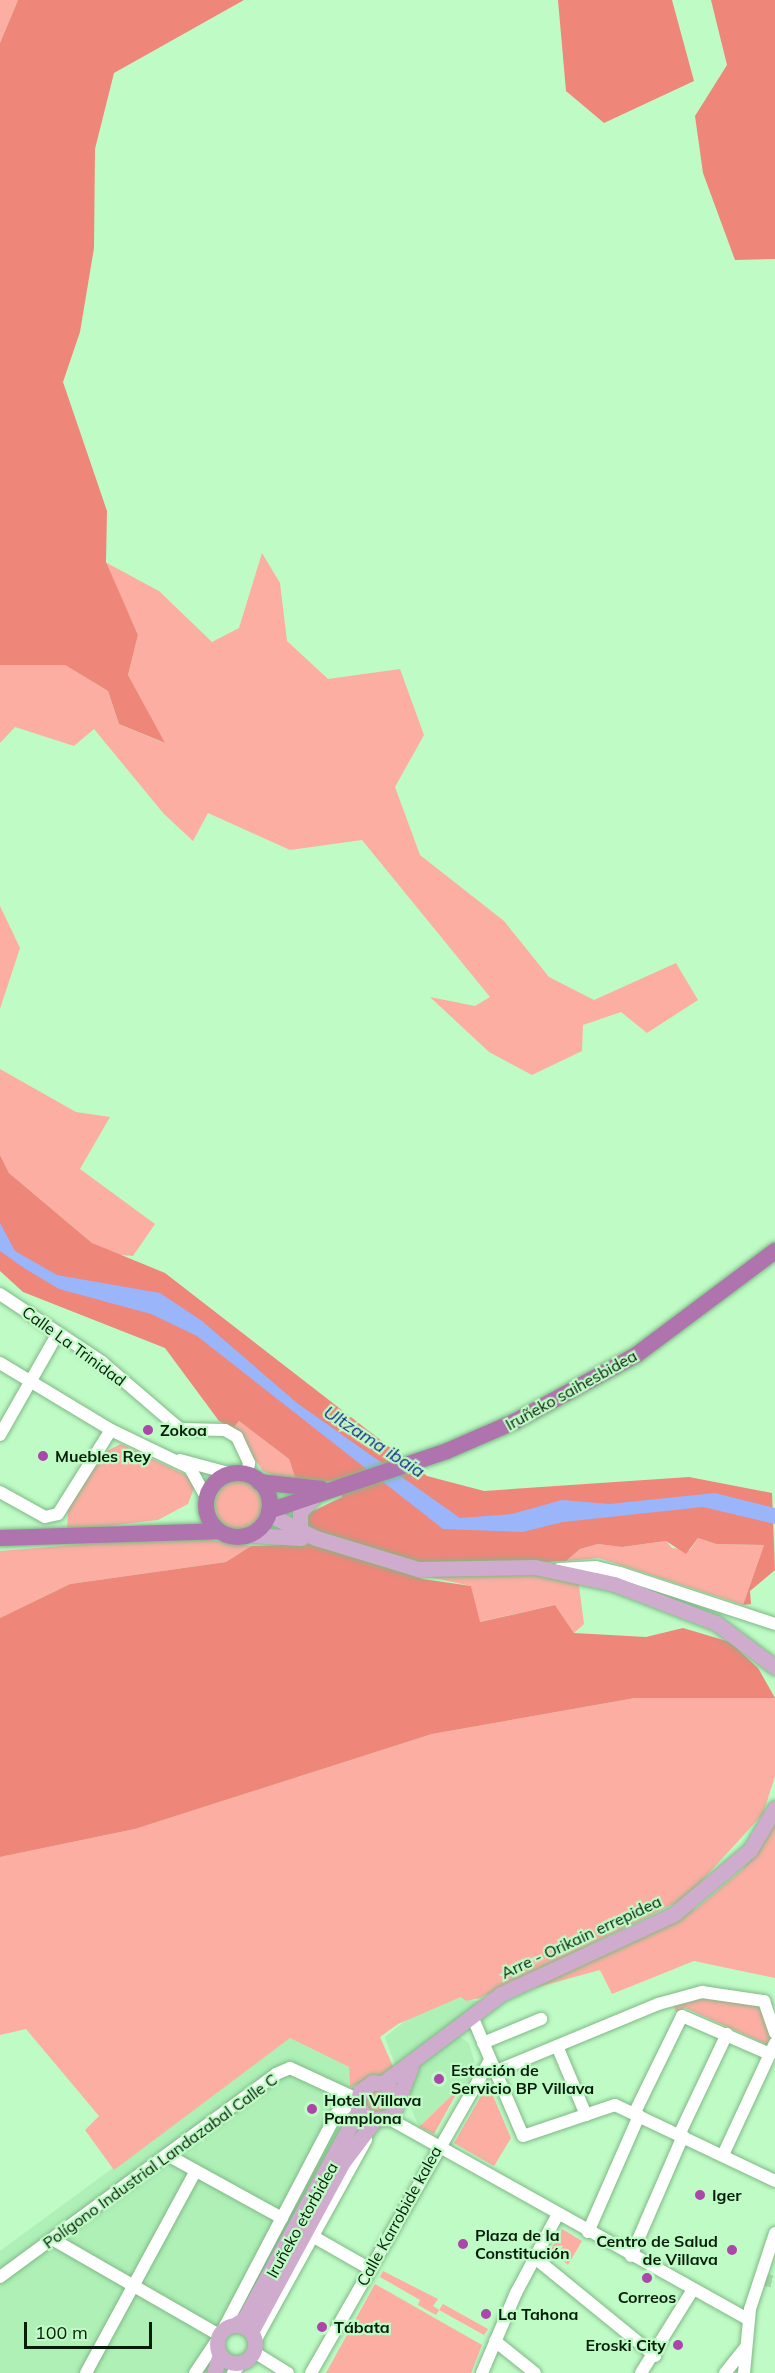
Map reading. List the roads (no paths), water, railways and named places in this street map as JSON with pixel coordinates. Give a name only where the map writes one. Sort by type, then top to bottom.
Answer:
[{"type":"highway","name":"Iruñeko saihesbidea","points":[[269,1513],[447,1451],[636,1355],[775,1251]]},
{"type":"highway","name":"Iruñeko saihesbidea","points":[[246,1477],[298,1491],[350,1485]]},
{"type":"highway","points":[[0,1538],[75,1538],[167,1529],[218,1531],[234,1537],[250,1535],[269,1513],[246,1477],[220,1478],[206,1502],[167,1529]]},
{"type":"highway","points":[[206,1502],[218,1531]]},
{"type":"main road","points":[[300,1531],[300,1512],[312,1499]]},
{"type":"main road","points":[[269,1513],[316,1538],[418,1569],[559,1569],[671,1602],[716,1623],[775,1667]]},
{"type":"main road","points":[[250,1535],[316,1538]]},
{"type":"main road","name":"Arre - Orikain errepidea","points":[[357,2103],[364,2086],[383,2083],[472,2016],[530,1978],[674,1914],[750,1850],[775,1808]]},
{"type":"main road","points":[[357,2103],[382,2119],[396,2101],[414,2061]]},
{"type":"main road","points":[[383,2083],[396,2101]]},
{"type":"main road","name":"Iruñeko etorbidea","points":[[214,2373],[223,2337],[244,2319],[357,2103]]},
{"type":"main road","name":"Iruñeko etorbidea","points":[[254,2342],[343,2162],[382,2119]]},
{"type":"main road","points":[[223,2337],[254,2342],[234,2368],[223,2337]]},
{"type":"street","name":"Calle La Trinidad","points":[[0,1294],[58,1333],[180,1429],[225,1430],[237,1437],[249,1463],[246,1477]]},
{"type":"street","points":[[1,1432],[58,1333]]},
{"type":"street","points":[[0,1363],[111,1431],[173,1460],[196,1475],[206,1502]]},
{"type":"street","points":[[0,1492],[45,1517],[58,1514],[111,1431]]},
{"type":"street","points":[[173,1460],[246,1477]]},
{"type":"street","points":[[559,1569],[612,1571],[775,1624]]},
{"type":"street","points":[[492,2067],[557,2046],[658,2004],[702,1992],[758,2000],[766,2004],[775,2032]]},
{"type":"street","points":[[472,2016],[492,2067],[528,2138],[615,2105],[775,2181]]},
{"type":"street","points":[[588,2232],[679,2018],[687,2016],[727,2034],[773,2049],[723,2155]]},
{"type":"street","points":[[483,2043],[541,2019]]},
{"type":"street","points":[[631,2256],[681,2135],[727,2034]]},
{"type":"street","points":[[557,2046],[586,2115]]},
{"type":"street","name":"Calle Karrobide kalea","points":[[311,2373],[437,2149],[492,2067]]},
{"type":"street","name":"Polígono Industrial Landazabal Calle C","points":[[0,2277],[290,2068],[357,2103]]},
{"type":"street","points":[[396,2101],[407,2132]]},
{"type":"street","points":[[195,2373],[223,2337],[282,2218],[338,2113],[357,2103]]},
{"type":"street","points":[[382,2119],[692,2291],[748,2319]]},
{"type":"street","name":"Iruñeko etorbidea","points":[[254,2342],[370,2132],[382,2119]]},
{"type":"street","points":[[169,2156],[282,2218]]},
{"type":"street","points":[[86,2373],[195,2172]]},
{"type":"street","points":[[482,2373],[495,2341],[557,2216]]},
{"type":"street","points":[[744,2373],[748,2319],[775,2233]]},
{"type":"street","points":[[314,2237],[370,2269]]},
{"type":"street","points":[[54,2240],[223,2337]]},
{"type":"street","points":[[535,2258],[655,2356]]},
{"type":"street","points":[[641,2373],[655,2356],[692,2291]]},
{"type":"street","points":[[495,2341],[534,2373]]},
{"type":"street","points":[[254,2342],[288,2373]]},
{"type":"street","points":[[725,2373],[746,2346]]},
{"type":"water","points":[[0,1223],[15,1251],[57,1275],[160,1293],[202,1321],[297,1403],[460,1518],[512,1514],[562,1500],[609,1504],[715,1493],[775,1508],[775,1524],[703,1507],[563,1522],[523,1532],[443,1529],[197,1336],[151,1314],[59,1289],[24,1268],[0,1251]]},
{"type":"tunnel","points":[[760,2279],[775,2282]]},
{"type":"place","name":"Zokoa","points":[[148,1430]]},
{"type":"place","name":"Muebles Rey","points":[[43,1456]]},
{"type":"place","name":"Estación de Servicio BP Villava","points":[[439,2079]]},
{"type":"place","name":"Hotel Villava Pamplona","points":[[312,2109]]},
{"type":"place","name":"Iger","points":[[700,2195]]},
{"type":"place","name":"Plaza de la Constitución","points":[[463,2244]]},
{"type":"place","name":"Centro de Salud de Villava","points":[[732,2250]]},
{"type":"place","name":"Correos","points":[[647,2278]]},
{"type":"place","name":"La Tahona","points":[[486,2314]]},
{"type":"place","name":"Tábata","points":[[322,2327]]},
{"type":"place","name":"Eroski City","points":[[678,2345]]},
{"type":"water label","name":"Ultzama ibaia","points":[[374,1442]]}]
